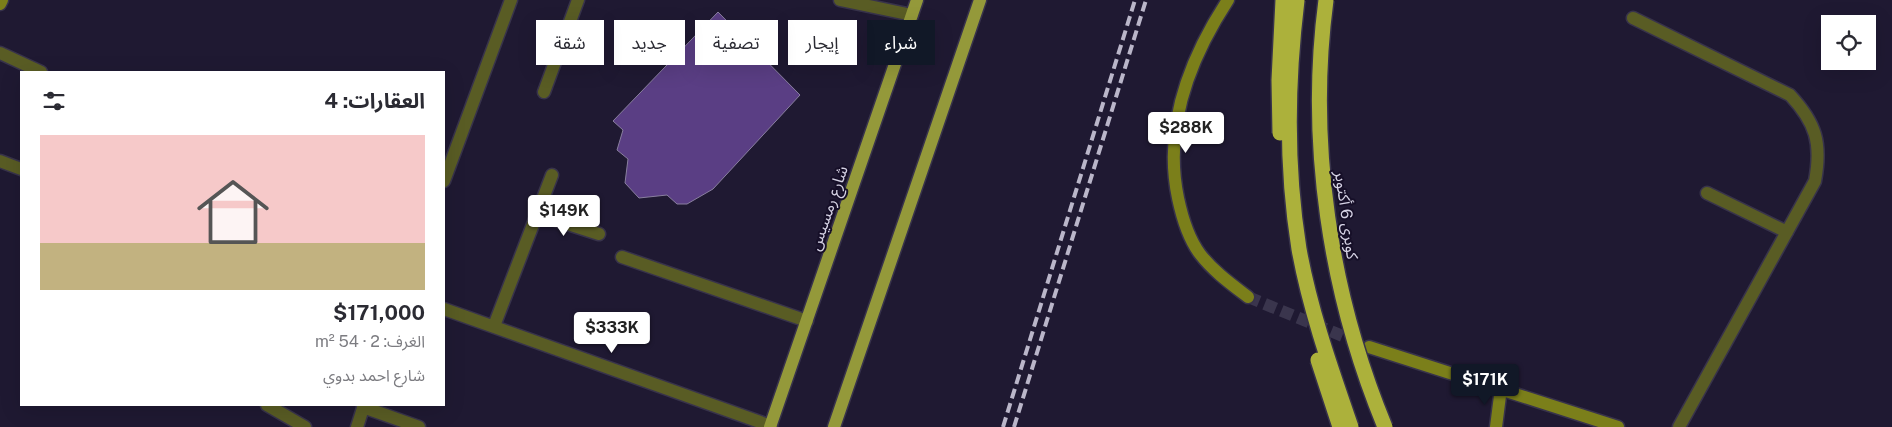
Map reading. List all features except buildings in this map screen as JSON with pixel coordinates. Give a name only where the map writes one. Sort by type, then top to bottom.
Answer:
[{"type":"highway","points":[[1283,0],[1278,80],[1280,130],[1290,233],[1297,279],[1311,334],[1340,427]]},
{"type":"highway","points":[[1297,0],[1290,83],[1290,140],[1294,205],[1300,250],[1311,301],[1351,427]]},
{"type":"highway","name":"كوبرى 6 أكتوبر","points":[[1326,0],[1320,98],[1322,174],[1332,248],[1348,322],[1385,427]]},
{"type":"main road","points":[[0,4],[2,0]]},
{"type":"main road","name":"شارع رمسيس","points":[[770,426],[917,0]]},
{"type":"main road","points":[[834,427],[980,0]]},
{"type":"main road","points":[[1228,0],[1195,60],[1179,105],[1172,142],[1174,178],[1180,209],[1188,233],[1199,252],[1211,268],[1248,297]]},
{"type":"main road","points":[[1369,347],[1618,427]]},
{"type":"main road","points":[[1496,427],[1501,388]]},
{"type":"street","points":[[445,178],[511,0]]},
{"type":"street","points":[[544,92],[578,0]]},
{"type":"street","points":[[840,0],[912,15]]},
{"type":"street","points":[[1633,18],[1790,95],[1806,113],[1816,134],[1819,158],[1815,181],[1679,427]]},
{"type":"street","points":[[0,53],[39,71]]},
{"type":"street","points":[[0,161],[20,169]]},
{"type":"street","points":[[494,326],[552,176]]},
{"type":"street","points":[[1707,193],[1787,232]]},
{"type":"street","points":[[537,214],[600,234]]},
{"type":"street","points":[[622,257],[807,321]]},
{"type":"street","points":[[445,309],[770,426]]},
{"type":"street","points":[[268,406],[306,427]]},
{"type":"street","points":[[357,427],[364,406],[419,427]]},
{"type":"tunnel","points":[[1248,297],[1362,344]]},
{"type":"railway","points":[[1003,427],[1135,0]]},
{"type":"railway","points":[[1014,427],[1146,0]]}]
